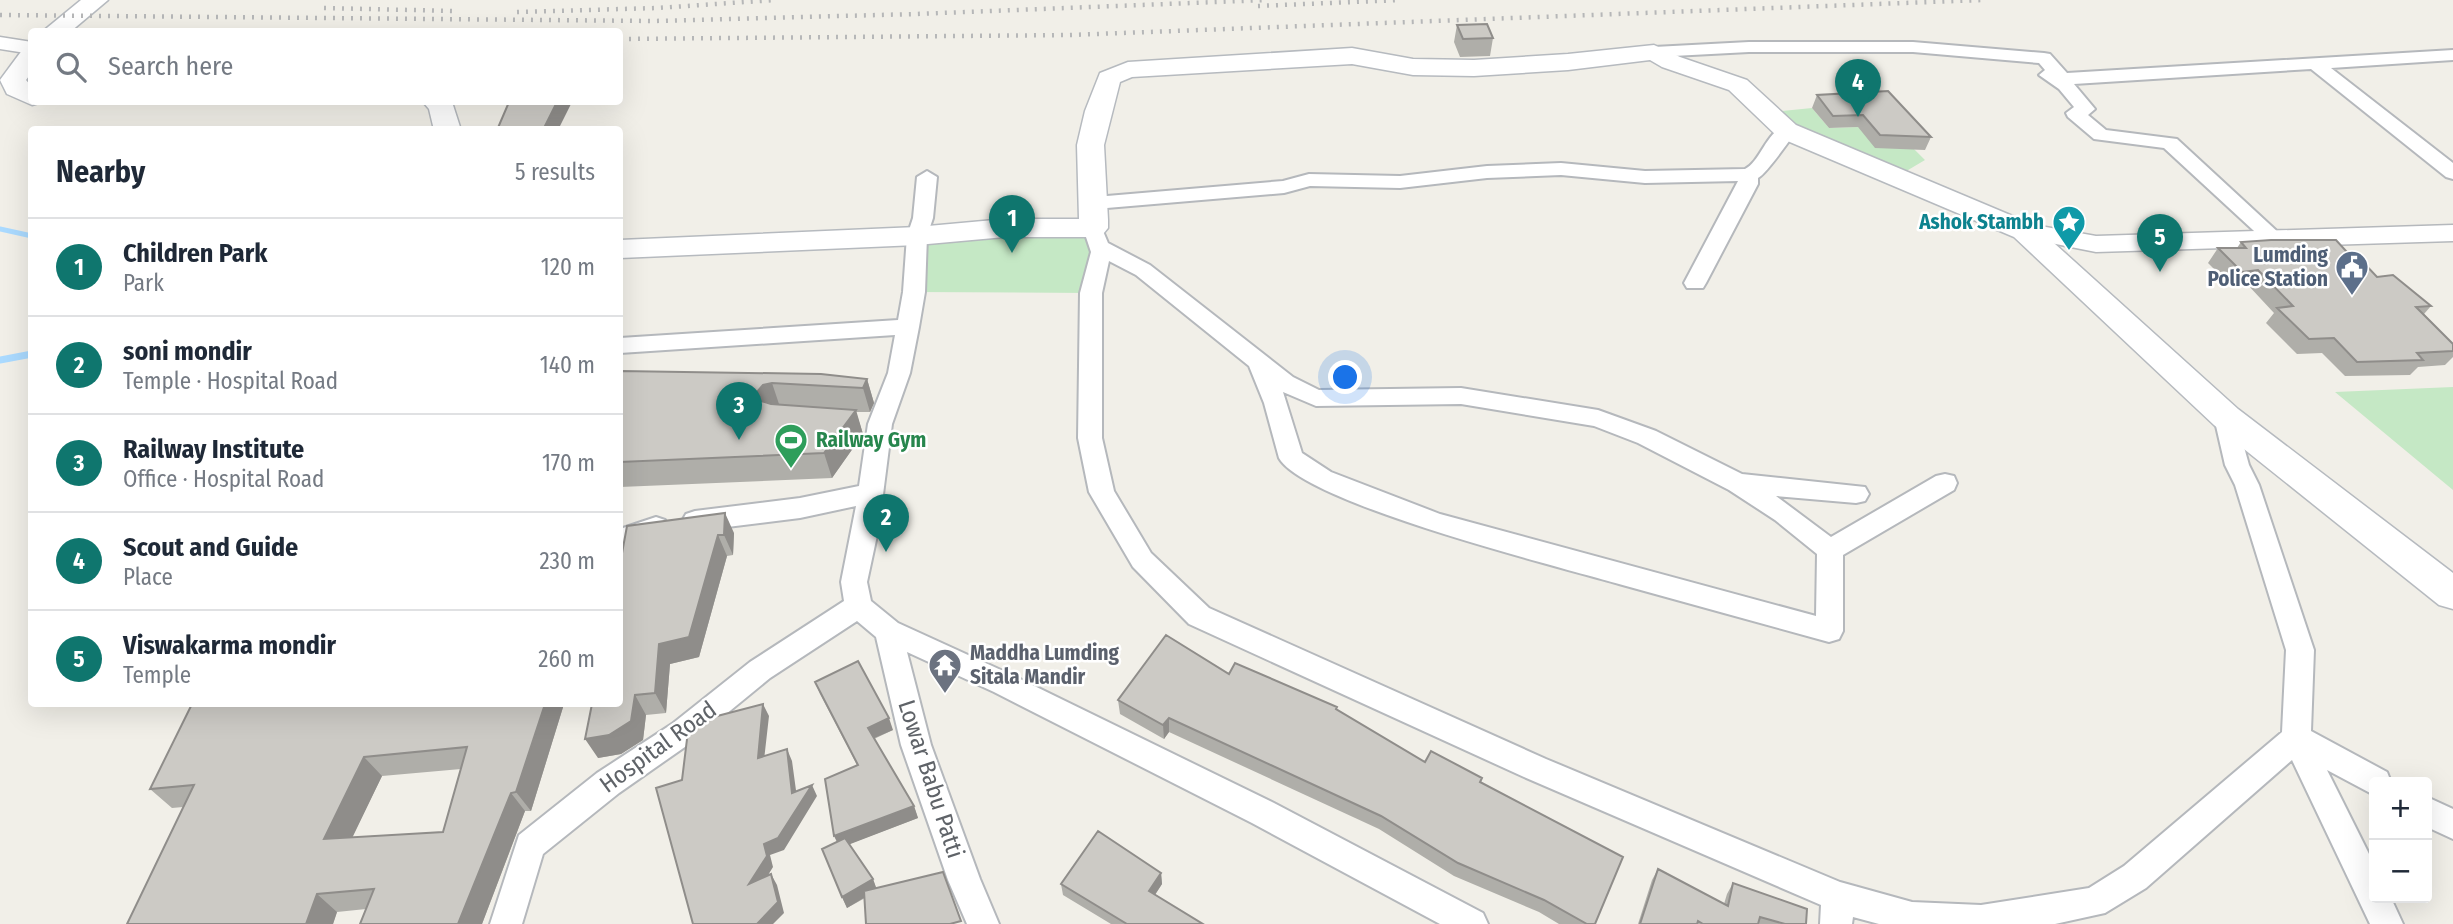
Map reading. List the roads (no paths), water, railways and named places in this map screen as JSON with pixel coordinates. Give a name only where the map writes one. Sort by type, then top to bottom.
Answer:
[{"type":"main road","points":[[59,28],[96,0]]},
{"type":"main road","points":[[623,249],[918,236],[1005,228],[1096,226],[1090,169],[1091,135],[1109,78],[1128,70],[1352,56],[1413,67],[1474,68],[1568,62],[1654,52],[1671,62],[1738,85],[1787,131],[2024,231],[2226,417],[2449,585]]},
{"type":"main road","points":[[28,59],[13,80],[16,89],[28,95]]},
{"type":"main road","points":[[442,105],[446,126]]},
{"type":"street","points":[[1968,33],[2065,86],[2086,109],[2075,113],[2101,135],[2170,143],[2292,240]]},
{"type":"street","points":[[1654,52],[1933,41],[2009,55],[2044,58],[2062,79],[2453,55]]},
{"type":"street","points":[[0,43],[28,47]]},
{"type":"street","points":[[2313,62],[2453,173]]},
{"type":"street","points":[[1096,226],[1309,180],[1344,178],[1400,182],[1487,172],[1561,169],[1645,177],[1687,174],[1749,175],[1759,170],[1766,155],[1787,131]]},
{"type":"street","points":[[1695,283],[1742,196],[1749,175]]},
{"type":"street","points":[[927,177],[923,218],[918,236],[914,292],[899,373],[869,423],[871,493],[853,582],[858,606],[888,631],[1004,684],[1251,807],[1472,924]]},
{"type":"street","points":[[1096,226],[1143,270],[1259,363],[1286,383],[1316,398],[1461,396],[1598,418],[1647,437],[1738,483],[1784,513],[1830,550]]},
{"type":"street","points":[[1096,226],[1101,252],[1091,292],[1090,438],[1102,492],[1142,560],[1199,616],[1535,768],[1837,911],[1981,922],[2094,902],[2135,877],[2296,738]]},
{"type":"street","points":[[2024,231],[2096,244],[2453,233]]},
{"type":"street","points":[[623,345],[908,327]]},
{"type":"street","points":[[1259,363],[1276,403],[1291,458],[1322,478],[1434,522],[1829,631],[1830,550]]},
{"type":"street","points":[[2226,417],[2237,465],[2300,650],[2296,738],[2369,888]]},
{"type":"street","points":[[1738,483],[1856,494]]},
{"type":"street","points":[[1830,550],[1945,483]]},
{"type":"street","points":[[623,538],[652,527],[800,508],[871,493]]},
{"type":"street","name":"Hospital Road","points":[[506,924],[530,845],[608,783],[682,733],[760,670],[858,606]]},
{"type":"street","name":"Lowar Babu Patti","points":[[888,631],[916,745],[964,880],[983,924]]},
{"type":"street","points":[[2296,738],[2369,778]]},
{"type":"street","points":[[2432,814],[2453,825]]},
{"type":"street","points":[[2376,903],[2387,924]]},
{"type":"waterway","points":[[0,229],[28,235]]},
{"type":"waterway","points":[[0,360],[28,355]]},
{"type":"railway","points":[[517,12],[657,8],[775,0]]},
{"type":"railway","points":[[0,15],[654,21],[1266,0]]},
{"type":"railway","points":[[1258,6],[1401,0]]},
{"type":"railway","points":[[623,39],[1070,35],[1982,0]]},
{"type":"railway","points":[[324,8],[454,11]]},
{"type":"place","name":"Scout and Guide","points":[[1858,117]]},
{"type":"place","name":"Ashok Stambh","points":[[2069,252]]},
{"type":"place","name":"Children Park","points":[[1012,253]]},
{"type":"place","name":"Viswakarma mondir","points":[[2160,272]]},
{"type":"place","name":"Lumding Police Station","points":[[2352,297]]},
{"type":"place","name":"Railway Institute","points":[[739,440]]},
{"type":"place","name":"Railway Gym","points":[[791,470]]},
{"type":"place","name":"soni mondir","points":[[886,552]]},
{"type":"place","name":"Maddha Lumding Sitala Mandir","points":[[945,695]]}]
